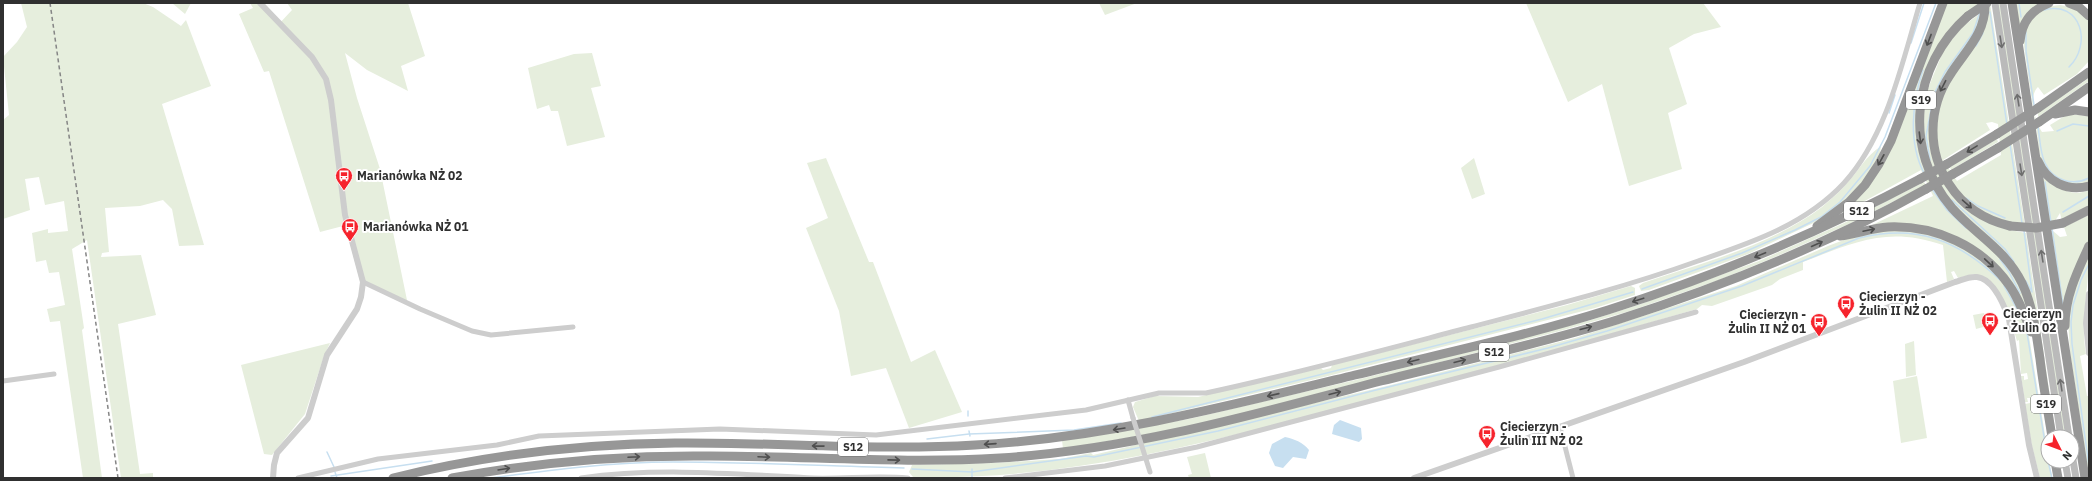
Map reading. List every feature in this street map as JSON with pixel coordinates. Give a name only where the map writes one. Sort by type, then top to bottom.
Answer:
[{"type":"highway","points":[[1796,240],[1850,202],[1866,185],[1891,141],[1943,3]]},
{"type":"highway","points":[[1986,3],[1983,22],[1978,35],[1950,75],[1938,98],[1933,120],[1934,142],[1937,158],[1943,174],[1960,198],[1982,215],[2010,226],[2036,228],[2063,223],[2089,210]]},
{"type":"highway","name":"S19","points":[[1986,3],[1968,16],[1942,44],[1926,77],[1921,98],[1919,117],[1922,149],[1933,179],[1948,202],[1964,220],[1999,250],[2019,277],[2031,307],[2051,429]]},
{"type":"highway","points":[[2012,3],[2066,356]]},
{"type":"highway","points":[[2019,52],[2021,36],[2026,20],[2035,10],[2049,3]]},
{"type":"highway","points":[[2069,3],[2079,7],[2089,16]]},
{"type":"highway","points":[[2078,80],[2089,66]]},
{"type":"highway","name":"S12","points":[[393,478],[493,458],[602,446],[705,443],[878,447],[953,446],[1046,440],[1130,427],[1214,410],[1533,331],[1672,289],[1796,240],[1852,214],[1920,179],[1997,134],[2038,108],[2089,72]]},
{"type":"highway","name":"S12","points":[[452,478],[538,465],[617,458],[711,456],[957,460],[1038,455],[1135,441],[1297,403],[1614,321],[1690,295],[1771,264],[1831,238],[1953,174],[2039,122],[2089,87]]},
{"type":"highway","points":[[2049,115],[2071,110],[2089,112]]},
{"type":"highway","points":[[2034,150],[2043,170],[2054,181],[2070,187],[2089,186]]},
{"type":"highway","points":[[1831,238],[1872,229],[1898,227],[1936,233],[1969,247],[1994,268],[2010,286],[2024,312],[2038,349]]},
{"type":"highway","name":"S19","points":[[2084,478],[2066,356],[2066,308],[2074,279],[2089,246]]},
{"type":"main road","points":[[1995,3],[2060,429]]},
{"type":"main road","points":[[2003,3],[2069,429]]},
{"type":"street","points":[[260,3],[312,57],[326,79],[344,211],[363,282],[361,297],[357,309],[327,355],[308,418],[278,452],[274,465],[273,478]]},
{"type":"street","points":[[298,478],[378,459],[497,445],[539,436],[720,429],[880,435],[1086,410],[1159,393],[1192,394],[1214,392],[1556,305],[1666,272],[1748,243],[1781,229],[1818,207],[1842,185],[1860,162],[1882,121],[1920,3]]},
{"type":"street","points":[[1414,478],[1744,362],[1955,282],[1976,277],[1986,281],[1995,292],[2009,319],[2029,445],[2037,478]]},
{"type":"street","points":[[363,282],[458,326],[491,335],[573,327]]},
{"type":"street","points":[[2089,294],[2086,323],[2089,353]]},
{"type":"street","points":[[1005,478],[1105,466],[1197,447],[1499,367],[1696,312]]},
{"type":"street","points":[[3,381],[54,374]]},
{"type":"street","points":[[1128,400],[1152,478]]},
{"type":"street","points":[[1560,426],[1573,478]]},
{"type":"street","points":[[581,478],[643,473],[838,478],[883,476],[908,478]]},
{"type":"green space","points":[[21,3],[143,3],[153,7],[181,26],[186,20],[211,86],[162,104],[204,245],[179,246],[172,209],[163,200],[140,206],[105,208],[109,252],[102,253],[101,257],[141,255],[156,315],[118,324],[140,474],[153,473],[153,478],[121,478],[87,240],[72,249],[84,328],[82,330],[102,478],[83,478],[60,321],[50,322],[47,309],[65,305],[59,272],[49,273],[46,260],[36,262],[32,233],[48,229],[48,233],[68,231],[64,201],[45,205],[39,177],[25,179],[30,210],[3,219],[3,120],[9,115],[3,57],[17,42],[27,27]]},
{"type":"green space","points":[[172,3],[191,3],[185,14]]},
{"type":"green space","points":[[250,3],[264,3],[273,13],[278,25],[292,10],[287,3],[408,3],[425,56],[401,66],[408,91],[367,70],[345,53],[357,98],[380,169],[408,305],[360,281],[346,228],[343,226],[320,232],[269,71],[264,72],[239,14],[253,8]]},
{"type":"green space","points":[[1099,3],[1137,3],[1105,15]]},
{"type":"green space","points":[[1526,3],[1703,3],[1721,27],[1694,34],[1669,48],[1687,104],[1668,113],[1682,169],[1629,186],[1602,84],[1568,102]]},
{"type":"green space","points":[[1945,3],[1979,3],[1930,60],[1919,88],[1916,124],[1932,185],[1937,196],[1950,212],[1996,251],[2019,284],[2029,311],[2013,287],[1953,236],[1870,226],[1933,196],[1921,170],[1843,213],[1842,212],[1872,181]]},
{"type":"green space","points":[[1990,3],[2025,226],[1996,218],[1982,212],[1969,203],[1953,186],[1947,175],[1935,138],[1936,115],[1946,86],[1952,72]],"holes":[[[1992,122],[1998,124],[2001,155],[1957,181],[1943,160],[1990,130],[1986,123]]]},
{"type":"green space","points":[[1998,3],[2000,3],[2066,429],[2063,429]]},
{"type":"green space","points":[[2015,3],[2040,3],[2019,27]]},
{"type":"green space","points":[[2060,5],[2077,10],[2087,18],[2089,22],[2089,61],[2077,74],[2044,95],[2038,87],[2033,96],[2033,103],[2035,116],[2042,132],[2054,131],[2050,125],[2068,114],[2089,116],[2089,182],[2083,184],[2070,184],[2058,179],[2048,171],[2042,162],[2023,39],[2027,25],[2036,15],[2047,8]]},
{"type":"green space","points":[[1982,12],[1982,17],[1930,121],[1951,191],[2010,230],[2026,233],[2055,429],[2052,429],[2024,281],[1955,207],[1936,179],[1923,137],[1925,96],[1944,49],[1962,27]]},
{"type":"green space","points":[[592,53],[601,86],[591,88],[605,137],[567,146],[558,111],[551,111],[549,105],[537,109],[528,68],[574,54]]},
{"type":"green space","points":[[2089,78],[2089,81],[2038,117],[2038,113]]},
{"type":"green space","points":[[1997,139],[1998,142],[1951,170],[1950,167]]},
{"type":"green space","points":[[1881,146],[1879,161],[1855,192],[1824,218],[1748,254],[1649,290],[1641,291],[1639,286],[1643,283],[1736,252],[1781,232],[1802,220],[1822,207],[1839,192],[1875,150]]},
{"type":"green space","points":[[826,158],[869,262],[873,262],[911,362],[935,350],[962,412],[909,428],[886,368],[851,376],[839,311],[806,228],[828,218],[807,163]]},
{"type":"green space","points":[[1474,158],[1485,194],[1472,199],[1461,168]]},
{"type":"green space","points":[[2042,178],[2069,192],[2074,193],[2089,190],[2089,208],[2062,221],[2060,213],[2055,221],[2048,224]]},
{"type":"green space","points":[[1924,182],[1926,185],[1851,223],[1775,257],[1719,280],[1630,311],[1560,331],[1194,426],[1063,449],[1062,440],[1189,419],[1364,378],[1591,320],[1641,304],[1759,261],[1844,223]]},
{"type":"green space","points":[[2089,215],[2089,242],[2064,309],[2051,231],[2060,237],[2067,236],[2064,227]]},
{"type":"green space","points":[[1899,229],[1912,230],[1933,236],[1967,251],[1982,261],[2006,286],[2023,318],[2029,336],[2044,429],[2040,429],[2040,469],[2051,469],[2052,478],[2040,478],[2032,446],[2025,404],[2030,403],[2030,398],[2027,398],[2028,402],[2025,402],[2021,376],[2024,376],[2024,380],[2028,379],[2027,373],[2021,374],[2019,340],[2017,341],[2006,306],[1983,276],[1974,274],[1958,278],[1954,271],[1951,272],[1954,279],[1947,282],[1943,245],[1923,239],[1905,237],[1872,239],[1839,248],[1803,262],[1803,270],[1780,279],[1772,285],[1712,306],[1702,305],[1697,309],[1474,372],[1234,435],[1129,458],[1075,467],[968,477],[913,477],[909,472],[912,465],[994,463],[1060,459],[1091,453],[1093,455],[1387,386],[1575,338],[1736,286],[1857,235],[1879,230]]},
{"type":"green space","points":[[2089,254],[2084,316],[2084,341],[2086,354],[2080,356],[2087,396],[2089,396],[2089,478],[2070,352],[2068,319],[2078,277]]},
{"type":"green space","points":[[1631,286],[1635,288],[1635,295],[1595,308],[1324,377],[1139,421],[1133,407],[1135,402],[1155,396],[1198,397],[1321,368],[1323,370],[1331,368],[1332,365],[1567,305]]},
{"type":"green space","points":[[1984,313],[1987,326],[1976,329],[1973,315]]},
{"type":"green space","points":[[1914,341],[1916,375],[1906,377],[1905,344]]},
{"type":"green space","points":[[330,343],[324,356],[305,414],[272,455],[264,454],[241,365]]},
{"type":"green space","points":[[1917,376],[1927,438],[1901,443],[1893,381]]},
{"type":"green space","points":[[1205,453],[1211,478],[1189,478],[1188,475],[1192,474],[1187,457]]},
{"type":"water","points":[[1340,420],[1361,428],[1362,439],[1359,442],[1332,434],[1334,425]]},
{"type":"water","points":[[1285,437],[1298,441],[1309,450],[1306,459],[1293,457],[1283,468],[1275,466],[1269,453],[1272,444]]},
{"type":"waterway","points":[[1911,43],[1924,3]]},
{"type":"waterway","points":[[1642,289],[1742,253],[1795,230],[1821,217],[1840,202],[1870,166],[1885,137],[1936,3]]},
{"type":"waterway","points":[[2019,3],[2021,17]]},
{"type":"waterway","points":[[2044,10],[2057,9],[2067,12],[2075,18],[2079,26],[2081,37],[2080,47],[2076,58],[2069,67]]},
{"type":"waterway","points":[[1930,160],[1926,136],[1934,94],[1945,72],[1973,33],[1980,12]]},
{"type":"waterway","points":[[1990,12],[2007,125]]},
{"type":"waterway","points":[[2026,32],[2026,51],[2034,105]]},
{"type":"waterway","points":[[1976,46],[1983,33]]},
{"type":"waterway","points":[[1923,70],[1916,95],[1913,122],[1916,149],[1924,173]]},
{"type":"waterway","points":[[1889,113],[1895,95]]},
{"type":"waterway","points":[[2057,131],[2073,124],[2089,126]]},
{"type":"waterway","points":[[2038,127],[2043,159],[2053,174],[2058,178],[2070,182],[2076,182],[2089,178]]},
{"type":"waterway","points":[[2010,144],[2022,223]]},
{"type":"waterway","points":[[2045,182],[2051,222]]},
{"type":"waterway","points":[[1932,189],[1947,210],[1966,228]]},
{"type":"waterway","points":[[2063,212],[2089,196]]},
{"type":"waterway","points":[[1966,198],[1978,206],[2005,218]]},
{"type":"waterway","points":[[1952,200],[2005,249],[2014,262]]},
{"type":"waterway","points":[[2052,228],[2063,305]]},
{"type":"waterway","points":[[2024,231],[2032,292],[2026,281]]},
{"type":"waterway","points":[[912,469],[972,472],[1086,456],[1094,457],[1218,431],[1376,390],[1548,348],[1607,331],[1742,286],[1859,238],[1880,234],[1900,233],[1918,235],[1936,239],[1952,245],[1984,266],[2000,280]]},
{"type":"waterway","points":[[2000,259],[2020,293]]},
{"type":"waterway","points":[[2089,264],[2081,280],[2073,305],[2071,322],[2072,344],[2089,466]]},
{"type":"waterway","points":[[2004,286],[2017,309]]},
{"type":"waterway","points":[[1152,417],[1542,319],[1633,292]]},
{"type":"waterway","points":[[2027,333],[2043,429]]},
{"type":"waterway","points":[[968,411],[968,416]]},
{"type":"waterway","points":[[927,439],[969,434],[1074,430],[1121,423]]},
{"type":"waterway","points":[[969,431],[970,436]]},
{"type":"waterway","points":[[327,452],[334,467]]},
{"type":"waterway","points":[[331,476],[432,461]]},
{"type":"waterway","points":[[491,478],[582,467],[650,462],[904,468]]},
{"type":"waterway","points":[[972,469],[972,478]]},
{"type":"waterway","points":[[2050,469],[2052,478]]},
{"type":"waterway","points":[[335,472],[337,478]]},
{"type":"railway","points":[[50,3],[118,478]]},
{"type":"place","name":"Marianówka NŻ 02","points":[[344,191]]},
{"type":"place","name":"Marianówka NŻ 01","points":[[350,242]]},
{"type":"place","name":"Ciecierzyn - Żulin II NŻ 02","points":[[1846,319]]},
{"type":"place","name":"Ciecierzyn - Żulin 02","points":[[1990,336]]},
{"type":"place","name":"Ciecierzyn - Żulin II NŻ 01","points":[[1819,337]]},
{"type":"place","name":"Ciecierzyn - Żulin III NŻ 02","points":[[1487,449]]}]
